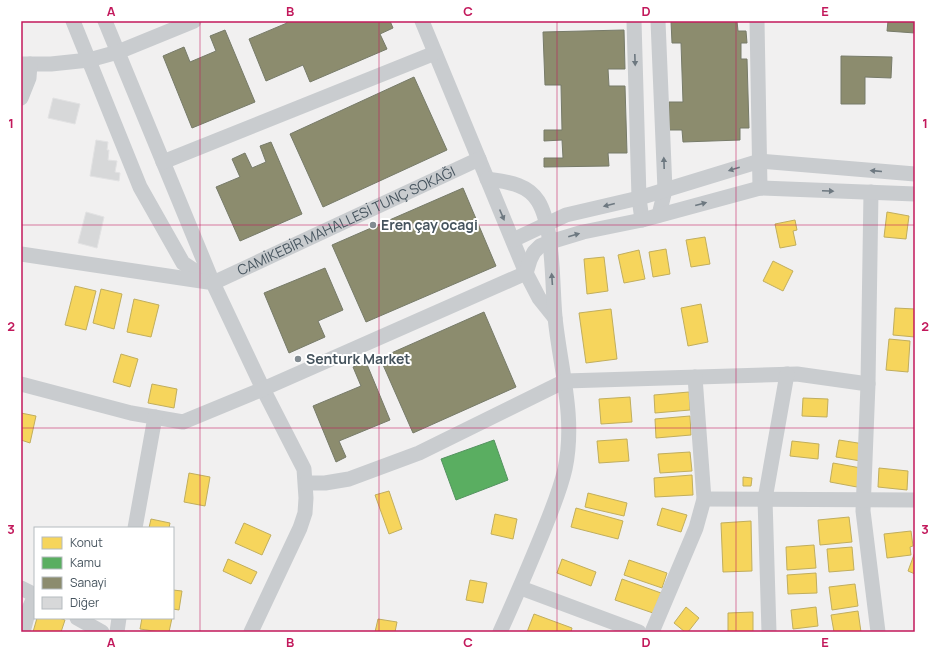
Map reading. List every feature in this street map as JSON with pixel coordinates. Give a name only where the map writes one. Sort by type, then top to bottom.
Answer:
[{"type":"street","points":[[73,21],[140,187],[183,263],[213,283]]},
{"type":"street","points":[[105,21],[213,283],[263,389],[304,469],[306,483],[304,513],[300,528],[251,632]]},
{"type":"street","points":[[21,98],[29,78],[26,64],[51,64],[89,60],[118,52],[194,21]]},
{"type":"street","points":[[422,21],[526,273],[539,298],[555,318]]},
{"type":"street","points":[[634,21],[639,198],[642,220]]},
{"type":"street","points":[[658,21],[665,190],[660,215]]},
{"type":"street","points":[[757,21],[760,188]]},
{"type":"street","points":[[163,162],[435,53]]},
{"type":"street","name":"CAMİKEBİR MAHALLESİ TUNÇ SOKAĞI","points":[[213,283],[479,159]]},
{"type":"street","points":[[513,240],[566,215],[639,198],[760,161],[915,174]]},
{"type":"street","points":[[487,179],[516,183],[528,190],[538,200],[543,211],[550,242],[555,318],[569,411],[569,436],[565,469],[555,501],[521,588],[500,632]]},
{"type":"street","points":[[21,384],[131,413],[183,422],[263,389],[526,273],[534,252],[540,246],[550,242],[583,232],[642,220],[760,188],[915,194]]},
{"type":"street","points":[[871,192],[868,384],[863,511],[878,632]]},
{"type":"street","points":[[21,254],[213,283]]},
{"type":"street","points":[[769,632],[765,499],[787,374]]},
{"type":"street","points":[[306,483],[325,483],[349,479],[419,453],[565,381],[797,374],[868,384]]},
{"type":"street","points":[[652,632],[696,528],[704,498],[696,377]]},
{"type":"street","points":[[135,527],[155,417]]},
{"type":"street","points":[[704,498],[915,500]]},
{"type":"street","points":[[21,588],[34,594]]},
{"type":"street","points":[[521,588],[639,632]]},
{"type":"street","points":[[23,632],[29,609],[34,597]]},
{"type":"street","points":[[79,619],[102,632]]},
{"type":"street","points":[[117,632],[120,619]]},
{"type":"building: Konut","points":[[887,212],[909,216],[906,239],[884,237]]},
{"type":"building: Konut","points":[[795,220],[797,230],[793,231],[796,245],[780,248],[775,224]]},
{"type":"building: Konut","points":[[705,237],[710,264],[691,267],[686,240]]},
{"type":"building: Konut","points":[[666,249],[670,274],[653,277],[649,252]]},
{"type":"building: Konut","points":[[639,250],[645,279],[624,283],[618,255]]},
{"type":"building: Konut","points":[[604,257],[608,291],[587,294],[584,259]]},
{"type":"building: Konut","points":[[773,261],[793,271],[783,291],[763,281]]},
{"type":"building: Konut","points":[[75,286],[96,291],[86,330],[65,325]]},
{"type":"building: Konut","points":[[101,289],[122,294],[114,329],[93,323]]},
{"type":"building: Konut","points":[[134,299],[159,305],[151,337],[127,332]]},
{"type":"building: Konut","points":[[701,304],[708,342],[688,346],[681,308]]},
{"type":"building: Konut","points":[[895,308],[915,309],[915,337],[893,335]]},
{"type":"building: Konut","points":[[611,309],[617,359],[586,363],[579,313]]},
{"type":"building: Konut","points":[[889,339],[910,341],[908,372],[886,370]]},
{"type":"building: Konut","points":[[121,354],[138,359],[130,387],[113,382]]},
{"type":"building: Konut","points":[[152,384],[177,389],[174,408],[148,403]]},
{"type":"building: Konut","points":[[689,392],[690,410],[655,413],[654,395]]},
{"type":"building: Konut","points":[[630,397],[632,422],[601,424],[599,399]]},
{"type":"building: Konut","points":[[803,398],[828,399],[827,417],[802,416]]},
{"type":"building: Konut","points":[[21,413],[36,416],[30,443],[21,440]]},
{"type":"building: Konut","points":[[690,416],[691,435],[656,438],[655,419]]},
{"type":"building: Konut","points":[[627,439],[629,461],[599,463],[597,441]]},
{"type":"building: Konut","points":[[839,440],[864,444],[861,461],[836,457]]},
{"type":"building: Konut","points":[[792,441],[819,444],[818,459],[790,456]]},
{"type":"building: Konut","points":[[690,452],[692,471],[660,473],[658,454]]},
{"type":"building: Konut","points":[[833,463],[861,468],[857,487],[830,482]]},
{"type":"building: Konut","points":[[879,468],[908,471],[907,490],[878,487]]},
{"type":"building: Konut","points":[[189,473],[210,477],[205,506],[184,502]]},
{"type":"building: Konut","points":[[692,475],[693,495],[655,497],[654,478]]},
{"type":"building: Konut","points":[[743,477],[752,478],[751,486],[743,486]]},
{"type":"building: Konut","points":[[389,491],[402,529],[389,534],[375,495]]},
{"type":"building: Konut","points":[[588,493],[627,503],[624,516],[585,507]]},
{"type":"building: Konut","points":[[576,508],[623,521],[618,539],[571,527]]},
{"type":"building: Konut","points":[[662,508],[687,515],[681,532],[657,525]]},
{"type":"building: Konut","points":[[495,514],[517,519],[513,539],[491,534]]},
{"type":"building: Konut","points":[[849,517],[852,542],[820,545],[818,520]]},
{"type":"building: Konut","points":[[151,519],[170,523],[169,527],[149,527]]},
{"type":"building: Konut","points":[[751,521],[752,571],[723,572],[721,523]]},
{"type":"building: Konut","points":[[244,523],[271,535],[262,555],[235,543]]},
{"type":"building: Konut","points":[[911,531],[913,546],[910,547],[911,555],[887,558],[884,534]]},
{"type":"building: Konut","points":[[814,545],[816,568],[787,570],[786,547]]},
{"type":"building: Konut","points":[[852,547],[854,570],[829,572],[827,549]]},
{"type":"building: Konut","points":[[915,552],[915,574],[908,571]]},
{"type":"building: Konut","points":[[228,559],[257,572],[251,584],[223,571]]},
{"type":"building: Konut","points":[[562,559],[596,572],[591,586],[557,573]]},
{"type":"building: Konut","points":[[629,560],[667,573],[662,588],[624,575]]},
{"type":"building: Konut","points":[[816,573],[817,593],[788,594],[787,575]]},
{"type":"building: Konut","points":[[622,579],[661,593],[653,613],[615,600]]},
{"type":"building: Konut","points":[[470,580],[487,583],[483,603],[466,600]]},
{"type":"building: Konut","points":[[855,584],[858,606],[832,610],[829,587]]},
{"type":"building: Konut","points":[[174,590],[182,591],[179,610],[174,609]]},
{"type":"building: Konut","points":[[686,607],[699,618],[688,632],[685,632],[674,623]]},
{"type":"building: Konut","points":[[816,607],[818,626],[793,629],[791,610]]},
{"type":"building: Konut","points":[[858,611],[861,632],[834,632],[831,615]]},
{"type":"building: Konut","points":[[753,612],[753,632],[728,632],[728,613]]},
{"type":"building: Konut","points":[[534,614],[572,628],[571,632],[527,632]]},
{"type":"building: Konut","points":[[37,619],[65,620],[61,632],[33,632]]},
{"type":"building: Konut","points":[[142,619],[172,619],[169,632],[140,629]]},
{"type":"building: Konut","points":[[378,619],[397,622],[395,632],[375,632]]},
{"type":"building: Kamu","points":[[494,440],[508,480],[456,500],[441,459]]},
{"type":"building: Sanayi","points":[[286,21],[390,21],[393,28],[380,34],[387,49],[310,82],[303,65],[266,81],[249,39],[287,23]]},
{"type":"building: Sanayi","points":[[671,21],[737,21],[738,31],[746,31],[747,43],[741,43],[741,59],[747,59],[749,128],[740,128],[740,140],[683,142],[682,130],[669,130],[669,102],[683,102],[681,43],[672,43]]},
{"type":"building: Sanayi","points":[[888,21],[915,21],[915,33],[887,31]]},
{"type":"building: Sanayi","points":[[225,30],[255,102],[192,128],[163,56],[184,47],[190,62],[216,51],[210,36]]},
{"type":"building: Sanayi","points":[[624,30],[625,69],[608,69],[609,86],[625,86],[627,153],[608,153],[609,166],[544,167],[544,158],[563,158],[562,140],[544,141],[544,130],[562,130],[561,85],[545,85],[543,32]]},
{"type":"building: Sanayi","points":[[841,56],[892,57],[891,78],[865,77],[865,104],[841,104]]},
{"type":"building: Sanayi","points":[[414,77],[447,150],[323,207],[290,134]]},
{"type":"building: Sanayi","points":[[271,142],[302,214],[240,241],[216,187],[240,177],[232,159],[245,153],[252,168],[266,162],[260,146]]},
{"type":"building: Sanayi","points":[[463,188],[496,266],[366,322],[332,245]]},
{"type":"building: Sanayi","points":[[325,268],[343,310],[318,321],[325,337],[289,353],[264,293]]},
{"type":"building: Sanayi","points":[[484,312],[516,387],[413,433],[380,358]]},
{"type":"building: Sanayi","points":[[366,362],[390,420],[339,441],[346,457],[336,462],[313,406],[361,386],[353,367]]},
{"type":"building: Diğer","points":[[53,98],[80,104],[75,124],[48,118]]},
{"type":"building: Diğer","points":[[96,140],[108,142],[108,160],[117,161],[115,172],[120,173],[119,181],[90,176]]},
{"type":"building: Diğer","points":[[86,212],[104,217],[97,248],[78,243]]},
{"type":"place","name":"Eren çay ocagi","points":[[373,225]]},
{"type":"place","name":"Senturk Market","points":[[298,359]]}]
